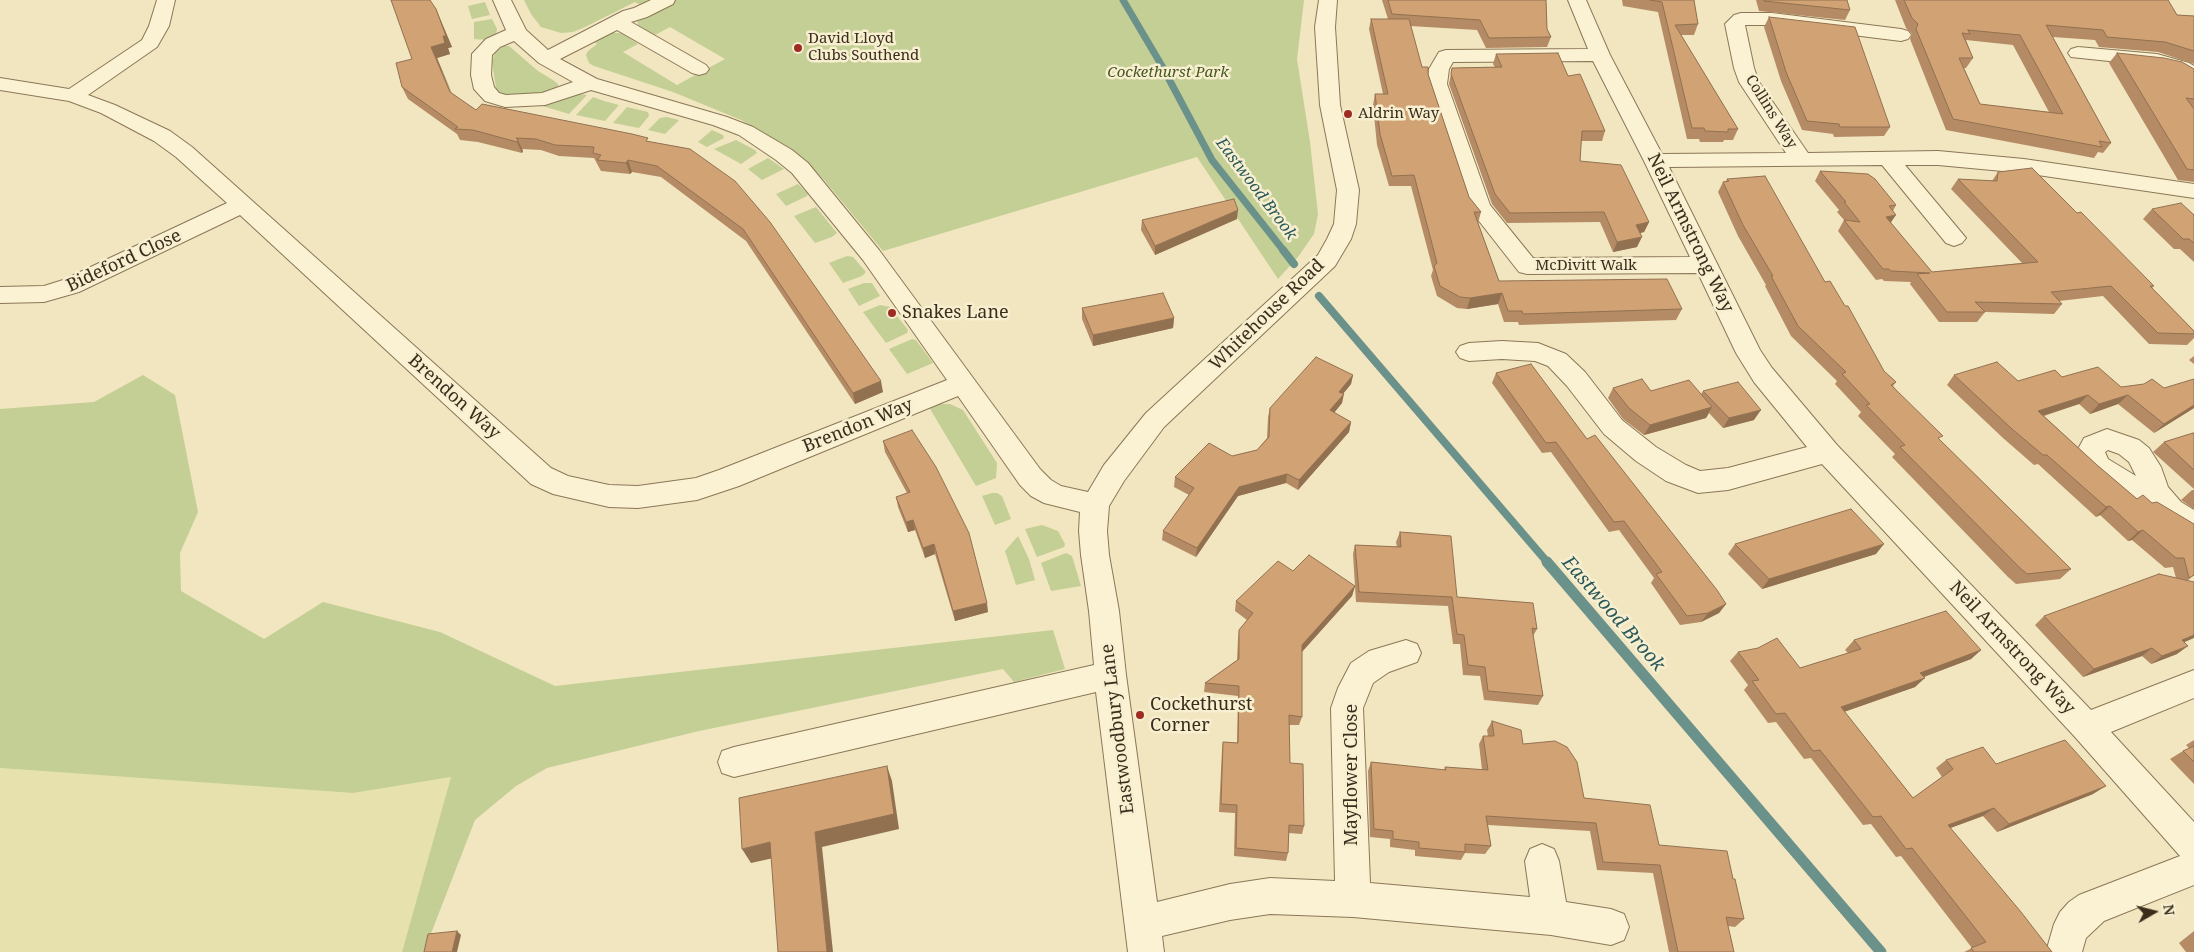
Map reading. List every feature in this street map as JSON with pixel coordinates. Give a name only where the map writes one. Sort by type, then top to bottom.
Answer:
[{"type":"street","points":[[73,96],[150,43],[159,26],[166,0]]},
{"type":"street","points":[[502,0],[517,32],[546,59],[567,72],[590,83],[720,121],[746,131],[784,155],[813,182],[871,255],[1020,465],[1041,488],[1066,499],[1095,505]]},
{"type":"street","points":[[546,59],[654,0]]},
{"type":"street","points":[[623,18],[640,13],[666,0]]},
{"type":"street","name":"Whitehouse Road","points":[[1095,505],[1114,473],[1155,420],[1299,288],[1326,260],[1338,239],[1344,224],[1348,190],[1330,105],[1325,27],[1328,0]]},
{"type":"street","name":"Neil Armstrong Way","points":[[1578,0],[1600,55],[1655,161],[1749,353],[1763,375],[1827,452],[2086,727],[2194,847]]},
{"type":"street","points":[[623,18],[699,69]]},
{"type":"street","name":"Collins Way","points":[[1801,159],[1749,82],[1744,68],[1735,24],[1741,19],[1772,19],[1901,35]]},
{"type":"street","points":[[517,32],[494,43],[482,54],[481,74],[484,89],[492,97],[505,101],[545,99],[590,83]]},
{"type":"street","points":[[2078,53],[2157,60],[2182,67],[2194,75]]},
{"type":"street","name":"McDivitt Walk","points":[[1600,55],[1446,56],[1439,69],[1438,84],[1479,207],[1527,266],[1706,265]]},
{"type":"street","name":"Brendon Way","points":[[0,84],[73,96],[108,109],[162,136],[184,152],[242,204],[540,476],[563,486],[609,496],[638,497],[697,489],[963,384]]},
{"type":"street","points":[[1888,158],[1954,238]]},
{"type":"street","name":"Collins Way","points":[[1655,161],[1938,158],[1985,161],[2194,191]]},
{"type":"street","name":"Bideford Close","points":[[0,295],[44,294],[71,286],[242,204]]},
{"type":"street","points":[[1469,352],[1502,350],[1538,352],[1557,360],[1576,379],[1613,427],[1646,454],[1676,473],[1698,482],[1728,479],[1827,452]]},
{"type":"street","name":"Eastwoodbury Lane","points":[[1095,505],[1093,531],[1095,555],[1104,611],[1110,675],[1144,937]]},
{"type":"street","name":"Mayflower Close","points":[[1353,899],[1348,708],[1354,688],[1362,673],[1380,661],[1406,653]]},
{"type":"street","points":[[734,762],[1110,675]]},
{"type":"street","points":[[2086,727],[2194,684]]},
{"type":"street","points":[[1542,861],[1551,917]]},
{"type":"street","points":[[2064,952],[2067,937],[2073,925],[2092,908],[2194,868]]},
{"type":"street","points":[[1144,937],[1230,902],[1270,896],[1353,899],[1551,917],[1611,927]]},
{"type":"shaded area","points":[[0,768],[353,793],[451,777],[402,952],[0,952]]},
{"type":"green space","name":"Cockethurst Park","points":[[524,0],[1304,0],[1297,59],[1310,142],[1318,214],[1314,234],[1298,257],[1278,279],[1197,157],[883,251],[824,180],[799,155],[741,120],[673,92],[594,66],[589,63],[586,55],[597,44],[595,42],[609,33],[622,33],[638,44],[623,52],[677,85],[725,59],[670,27],[655,35],[638,25],[637,19],[651,11],[635,2],[583,28],[573,32],[561,33],[541,27],[531,14]]},
{"type":"green space","points":[[485,2],[490,15],[472,19],[468,6]]},
{"type":"green space","points":[[492,19],[497,29],[496,35],[486,40],[474,39],[474,22]]},
{"type":"green space","points":[[504,46],[509,46],[538,71],[553,80],[558,84],[558,88],[548,94],[502,95],[496,88],[492,62],[495,52]]},
{"type":"green space","points":[[581,94],[587,95],[569,114],[539,105]]},
{"type":"green space","points":[[593,97],[619,105],[605,121],[576,115]]},
{"type":"green space","points":[[627,107],[648,112],[649,116],[639,128],[613,123]]},
{"type":"green space","points":[[667,117],[679,120],[665,134],[648,130],[660,118]]},
{"type":"green space","points":[[712,130],[723,135],[724,138],[707,147],[698,142]]},
{"type":"green space","points":[[736,140],[757,153],[741,164],[714,149]]},
{"type":"green space","points":[[768,158],[784,169],[762,180],[748,169]]},
{"type":"green space","points":[[798,184],[808,194],[807,196],[786,206],[776,194]]},
{"type":"green space","points":[[816,207],[837,233],[832,237],[815,243],[794,216]]},
{"type":"green space","points":[[847,256],[853,257],[866,272],[862,276],[843,283],[829,263]]},
{"type":"green space","points":[[864,283],[872,283],[880,296],[859,306],[848,289]]},
{"type":"green space","points":[[880,305],[890,307],[908,330],[907,333],[886,343],[863,312]]},
{"type":"green space","points":[[912,339],[916,340],[933,363],[907,374],[889,349]]},
{"type":"green space","points":[[143,375],[175,395],[198,512],[180,553],[181,591],[264,639],[323,602],[440,632],[555,686],[1053,630],[1065,669],[1014,682],[1003,669],[699,731],[547,768],[516,786],[475,820],[430,936],[427,952],[402,952],[451,777],[353,793],[0,768],[0,409],[94,402]]},
{"type":"green space","points":[[934,404],[950,404],[963,410],[997,463],[996,478],[976,486],[929,407]]},
{"type":"green space","points":[[992,493],[1002,496],[1011,519],[995,525],[982,496]]},
{"type":"green space","points":[[1042,525],[1058,531],[1065,544],[1064,547],[1037,557],[1025,529]]},
{"type":"green space","points":[[1018,536],[1029,559],[1035,580],[1016,585],[1005,551]]},
{"type":"green space","points":[[1066,553],[1072,556],[1081,586],[1051,591],[1041,563]]},
{"type":"building","points":[[391,0],[430,0],[436,9],[446,36],[443,36],[445,43],[431,47],[450,92],[476,110],[482,104],[632,134],[648,138],[646,141],[690,149],[735,181],[770,222],[881,381],[853,393],[743,229],[657,166],[628,160],[626,163],[597,160],[601,155],[593,153],[594,147],[555,145],[536,139],[516,138],[517,142],[473,130],[455,129],[458,127],[402,87],[396,63],[412,59]]},
{"type":"building","points":[[1388,0],[1546,0],[1547,29],[1551,37],[1489,38],[1480,20],[1392,14]]},
{"type":"building","points":[[1650,0],[1694,0],[1698,24],[1675,25],[1738,129],[1728,129],[1728,132],[1705,131],[1704,128],[1692,128],[1662,2]]},
{"type":"building","points":[[1847,0],[1850,10],[1764,1]]},
{"type":"building","points":[[1904,0],[2168,0],[2177,15],[2194,16],[2194,51],[2165,42],[2107,37],[2103,30],[2046,25],[2111,143],[2099,141],[2102,147],[1953,119],[1916,29],[1918,24],[1912,18]],"holes":[[[1968,30],[2020,35],[2063,114],[1980,104],[1959,58],[1973,58],[1962,33],[1970,34]]]},
{"type":"building","points":[[1769,17],[1855,27],[1890,127],[1840,127],[1839,124],[1807,121],[1786,72]]},
{"type":"building","points":[[1371,19],[1409,19],[1422,67],[1428,67],[1428,74],[1469,197],[1481,212],[1474,212],[1499,281],[1667,279],[1682,309],[1523,314],[1522,311],[1508,311],[1502,293],[1470,298],[1460,297],[1440,286],[1434,266],[1437,263],[1414,175],[1392,176],[1380,134],[1375,94],[1388,94]]},
{"type":"building","points":[[1558,53],[1568,76],[1580,74],[1605,131],[1582,131],[1580,161],[1621,165],[1649,222],[1636,225],[1642,237],[1617,242],[1604,212],[1510,213],[1495,194],[1451,74],[1452,68],[1502,67],[1496,54]]},
{"type":"building","points":[[2117,53],[2164,58],[2182,62],[2194,69],[2194,99],[2186,98],[2194,109],[2194,170],[2187,169]]},
{"type":"building","points":[[2032,168],[2077,213],[2081,212],[2154,286],[2150,286],[2194,331],[2194,334],[2158,333],[2111,286],[2051,292],[2062,304],[1975,302],[1985,312],[1947,312],[1917,274],[1930,273],[1883,269],[1844,220],[1860,222],[1820,171],[1868,174],[1875,179],[1896,205],[1889,206],[1896,215],[1886,217],[1932,272],[2038,262],[1958,179],[1997,181],[1998,172]]},
{"type":"building","points":[[1765,176],[1825,282],[1830,281],[1845,306],[1848,306],[1884,371],[1896,382],[1891,385],[1943,436],[1938,438],[2071,569],[2027,574],[2019,567],[1900,447],[1905,445],[1866,405],[1870,404],[1842,374],[1846,372],[1798,326],[1771,276],[1773,276],[1743,225],[1723,182],[1729,181],[1727,179]]},
{"type":"building","points":[[1234,199],[1238,210],[1155,246],[1142,220]]},
{"type":"building","points":[[2181,203],[2194,215],[2194,243],[2189,239],[2183,239],[2152,209]]},
{"type":"building","points":[[1163,293],[1174,318],[1093,335],[1082,308]]},
{"type":"building","points":[[1316,357],[1353,375],[1339,392],[1344,394],[1330,410],[1351,422],[1299,480],[1287,474],[1239,487],[1197,548],[1163,531],[1194,488],[1175,477],[1209,443],[1232,456],[1257,450],[1269,437],[1270,408]]},
{"type":"building","points":[[1997,362],[2018,381],[2055,370],[2062,377],[2098,367],[2121,387],[2144,384],[2152,379],[2164,388],[2194,379],[2194,405],[2164,424],[2128,395],[2099,404],[2088,395],[2038,411],[2137,499],[2143,495],[2152,503],[2157,502],[2194,524],[2194,575],[2189,578],[2184,558],[2176,558],[2143,530],[2138,532],[2110,506],[2106,507],[2047,455],[2043,455],[2012,429],[1954,375]]},
{"type":"building","points":[[1531,364],[1587,439],[1595,435],[1726,604],[1708,613],[1687,616],[1656,574],[1662,572],[1624,521],[1614,522],[1556,442],[1546,443],[1496,373]]},
{"type":"building","points":[[1642,379],[1651,391],[1689,380],[1712,407],[1650,425],[1629,408],[1613,388]]},
{"type":"building","points":[[1738,382],[1761,410],[1729,418],[1703,391]]},
{"type":"building","points":[[912,430],[936,467],[969,533],[987,603],[953,611],[934,544],[923,548],[913,520],[906,522],[896,497],[910,492],[883,441]]},
{"type":"building","points":[[2194,434],[2194,470],[2164,442]]},
{"type":"building","points":[[1851,509],[1884,544],[1769,579],[1735,544]]},
{"type":"building","points":[[1400,532],[1451,536],[1457,597],[1533,603],[1537,629],[1532,628],[1543,696],[1488,691],[1485,667],[1468,665],[1464,635],[1457,634],[1452,597],[1359,592],[1355,545],[1401,547]]},
{"type":"building","points":[[1309,555],[1355,586],[1302,645],[1302,717],[1289,715],[1290,763],[1303,764],[1304,826],[1289,825],[1288,853],[1236,848],[1237,805],[1221,804],[1223,742],[1238,743],[1239,686],[1205,683],[1239,659],[1239,630],[1253,613],[1236,601],[1278,561],[1293,571]]},
{"type":"building","points":[[2159,574],[2194,582],[2194,635],[2182,640],[2188,646],[2162,656],[2152,648],[2094,669],[2044,616]]},
{"type":"building","points":[[1946,611],[1981,650],[1920,673],[1925,678],[1841,707],[1913,798],[1953,769],[1946,760],[1983,747],[1996,764],[2065,740],[2106,786],[2009,824],[1994,808],[1948,825],[2052,952],[1974,952],[1971,948],[1986,942],[1912,848],[1906,849],[1881,816],[1873,817],[1820,750],[1813,751],[1785,713],[1776,714],[1752,681],[1759,680],[1738,652],[1758,648],[1777,638],[1800,668],[1861,649],[1854,640]]},
{"type":"building","points":[[1492,721],[1521,730],[1523,744],[1555,741],[1567,747],[1577,762],[1584,798],[1650,805],[1659,845],[1727,851],[1744,919],[1726,917],[1734,952],[1678,952],[1660,865],[1603,862],[1596,823],[1486,816],[1491,846],[1465,844],[1465,852],[1419,848],[1419,842],[1393,839],[1393,831],[1374,829],[1371,762],[1446,770],[1445,767],[1488,770],[1483,736],[1494,736]]},
{"type":"building","points":[[2194,746],[2194,762],[2183,751]]},
{"type":"building","points":[[887,766],[894,814],[815,832],[827,952],[778,952],[770,842],[742,849],[739,798]]},
{"type":"building","points":[[457,931],[452,952],[424,952],[428,934]]},
{"type":"waterway","name":"Eastwood Brook","points":[[1123,0],[1162,66],[1212,160],[1284,251]]},
{"type":"waterway","name":"Eastwood Brook","points":[[1283,250],[1294,264]]},
{"type":"waterway","name":"Eastwood Brook","points":[[1319,296],[1548,563]]},
{"type":"waterway","name":"Eastwood Brook","points":[[1547,562],[1881,952]]},
{"type":"place","name":"David Lloyd Clubs Southend","points":[[798,48]]},
{"type":"place","name":"Aldrin Way","points":[[1348,114]]},
{"type":"place","name":"Snakes Lane","points":[[892,313]]},
{"type":"place","name":"Cockethurst Corner","points":[[1140,715]]}]
